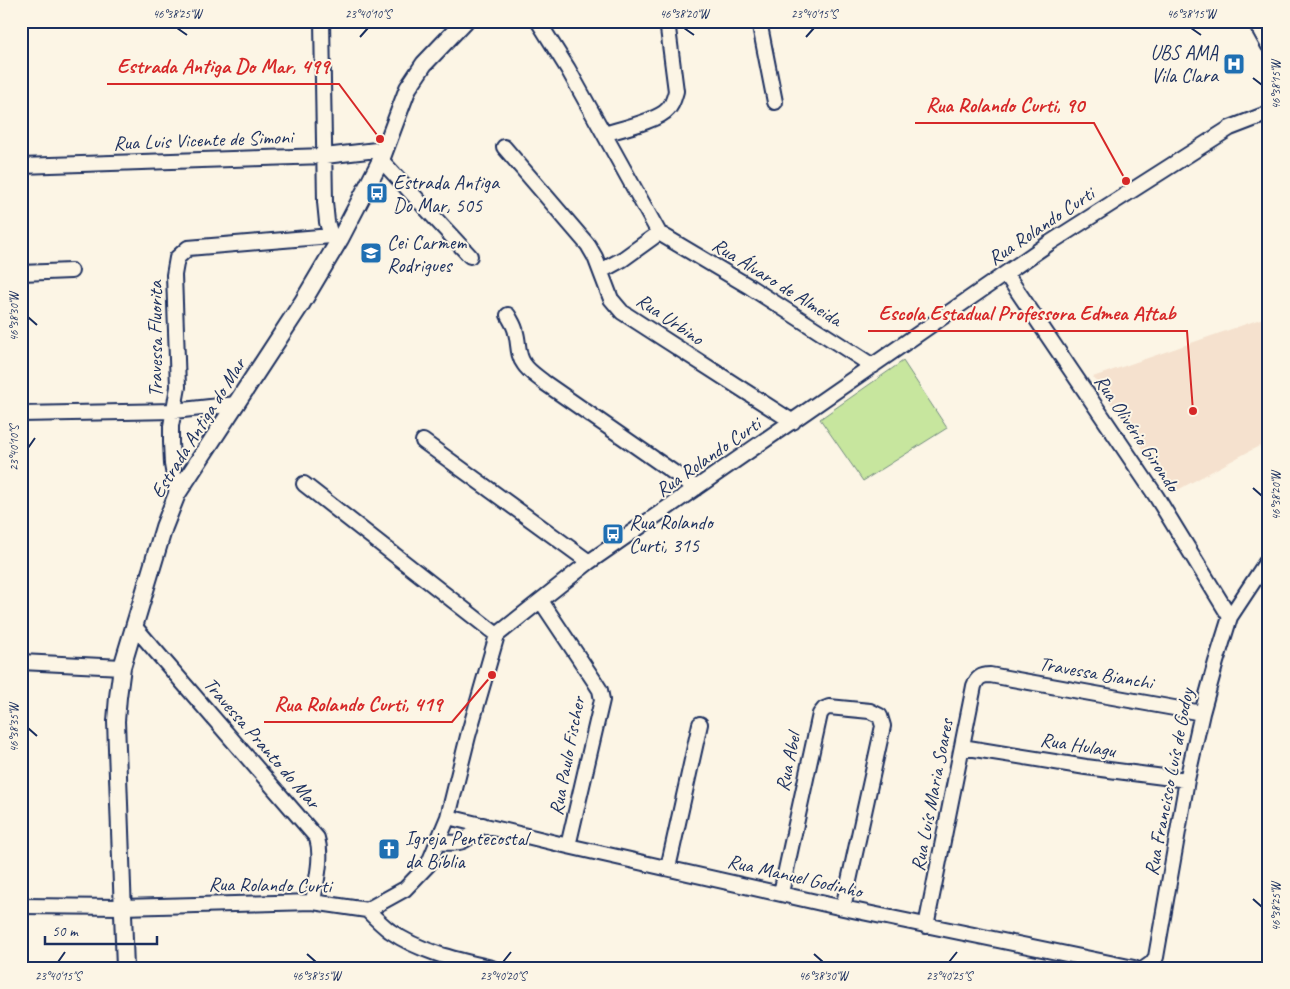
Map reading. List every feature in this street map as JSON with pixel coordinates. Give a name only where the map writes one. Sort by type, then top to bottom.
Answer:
[{"type":"street","points":[[322,21],[327,222],[335,238]]},
{"type":"street","name":"Estrada Antiga do Mar","points":[[125,968],[116,721],[118,697],[122,667],[164,526],[177,494],[237,404],[383,154],[408,88],[424,64],[465,21]]},
{"type":"street","name":"Rua Álvaro de Almeida","points":[[538,21],[568,69],[661,234],[750,287],[873,366]]},
{"type":"street","points":[[604,134],[660,116],[673,102],[676,91],[667,21]]},
{"type":"street","points":[[759,21],[775,102]]},
{"type":"street","points":[[1255,21],[1269,46]]},
{"type":"street","name":"Rua Rolando Curti","points":[[497,635],[589,562],[1048,244],[1230,128],[1269,113]]},
{"type":"street","name":"Rua Urbino","points":[[504,147],[588,244],[611,299],[622,312],[793,422]]},
{"type":"street","points":[[383,154],[470,256]]},
{"type":"street","name":"Rua Luis Vicente de Simoni","points":[[21,166],[383,154]]},
{"type":"street","points":[[602,276],[624,258],[661,234]]},
{"type":"street","name":"Travessa Fluorita","points":[[177,494],[172,464],[171,442],[178,387],[174,276],[177,258],[188,248],[335,238]]},
{"type":"street","points":[[21,273],[71,271]]},
{"type":"street","name":"Rua Olivério Girondo","points":[[1006,274],[1156,496],[1230,617]]},
{"type":"street","points":[[508,315],[514,324],[523,364],[545,383],[696,488]]},
{"type":"street","points":[[21,414],[174,411],[237,404]]},
{"type":"street","points":[[423,442],[589,562]]},
{"type":"street","points":[[304,484],[497,635],[470,727],[448,817],[439,842],[428,865],[405,889],[367,910],[388,930],[405,940],[429,951],[463,962],[492,968]]},
{"type":"street","name":"Rua Francisco Luís de Godoy","points":[[1145,968],[1156,957],[1187,780],[1202,713],[1230,617],[1269,558]]},
{"type":"street","name":"Rua Paulo Fischer","points":[[541,601],[594,679],[600,690],[602,700],[568,846]]},
{"type":"street","name":"Travessa Pranto do Mar","points":[[134,626],[317,838],[320,856],[313,902]]},
{"type":"street","points":[[21,662],[122,667]]},
{"type":"street","name":"Travessa Bianchi","points":[[983,675],[990,674],[1202,713]]},
{"type":"street","name":"Rua Luís Maria Soares","points":[[926,926],[974,686],[978,678],[983,675]]},
{"type":"street","name":"Rua Abel","points":[[781,893],[820,714],[824,709],[830,707],[870,711],[880,716],[883,726],[843,908]]},
{"type":"street","points":[[668,868],[700,724]]},
{"type":"street","name":"Rua Hulagu","points":[[962,747],[1086,767],[1187,780]]},
{"type":"street","name":"Rua Manuel Godinho","points":[[448,817],[843,908],[1134,968]]},
{"type":"street","points":[[439,842],[455,844],[466,840],[484,825]]},
{"type":"street","name":"Rua Rolando Curti","points":[[21,906],[122,907],[313,902],[367,910]]},
{"type":"shaded area","points":[[1269,316],[1269,461],[1259,446],[1172,493],[1093,377]]},
{"type":"green space","points":[[903,361],[947,428],[863,481],[820,419]]},
{"type":"place","name":"UBS AMA Vila Clara","points":[[1234,64]]},
{"type":"place","name":"Estrada Antiga Do Mar, 499","points":[[380,139]]},
{"type":"place","name":"Rua Rolando Curti, 90","points":[[1126,181]]},
{"type":"place","name":"Estrada Antiga Do Mar, 505","points":[[377,193]]},
{"type":"place","name":"Cei Carmem Rodrigues","points":[[371,253]]},
{"type":"place","name":"Escola Estadual Professora Edmea Attab","points":[[1193,411]]},
{"type":"place","name":"Rua Rolando Curti, 315","points":[[613,534]]},
{"type":"place","name":"Rua Rolando Curti, 419","points":[[492,675]]},
{"type":"place","name":"Igreja Pentecostal da Bíblia","points":[[389,849]]}]
